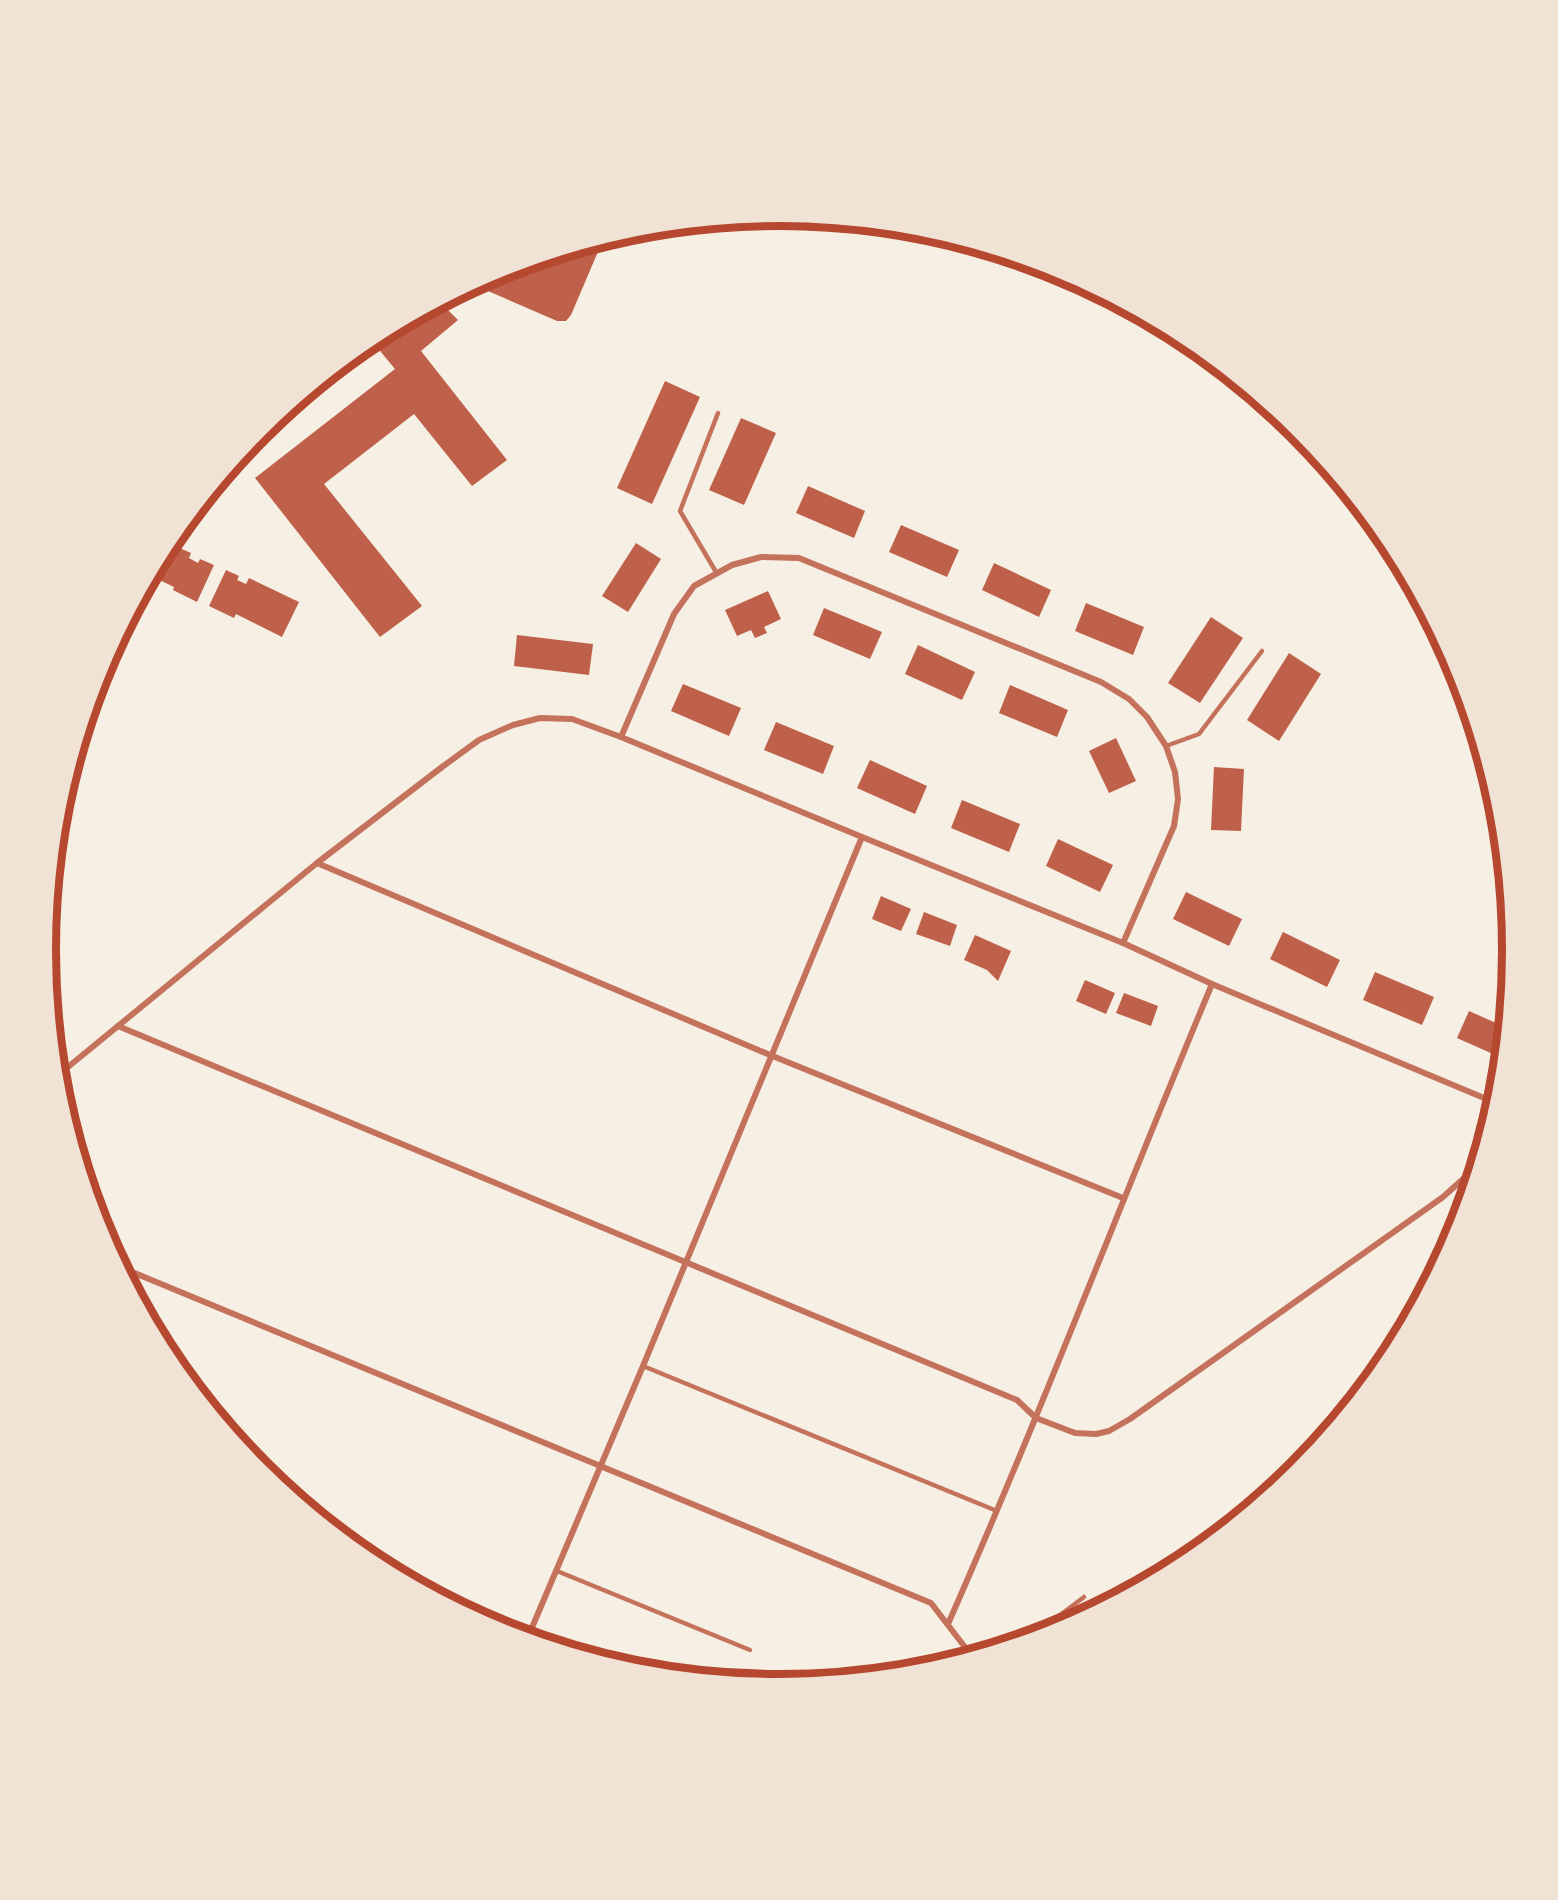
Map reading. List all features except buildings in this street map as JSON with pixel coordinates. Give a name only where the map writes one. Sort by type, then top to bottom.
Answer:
[{"type":"street","points":[[621,736],[674,614],[694,586],[732,565],[761,557],[799,558],[1101,682],[1129,699],[1147,717],[1166,746],[1175,772],[1178,800],[1174,826],[1122,943]]},
{"type":"street","points":[[66,1069],[317,863],[479,740],[513,725],[540,718],[573,719],[621,736],[1122,943],[1212,984],[1487,1100]]},
{"type":"street","points":[[531,1629],[862,837]]},
{"type":"street","points":[[317,863],[770,1055],[1123,1198]]},
{"type":"street","points":[[948,1624],[997,1511],[1212,984]]},
{"type":"street","points":[[118,1026],[1017,1400],[1035,1418],[1075,1433],[1096,1434],[1109,1431],[1130,1419],[1443,1197],[1466,1176]]},
{"type":"street","points":[[131,1271],[931,1604],[966,1649]]},
{"type":"lane","points":[[716,572],[680,511],[718,413]]},
{"type":"lane","points":[[1166,746],[1199,734],[1262,651]]},
{"type":"lane","points":[[643,1366],[997,1511]]},
{"type":"lane","points":[[557,1570],[750,1650]]},
{"type":"lane","points":[[1056,1618],[1084,1597]]}]
